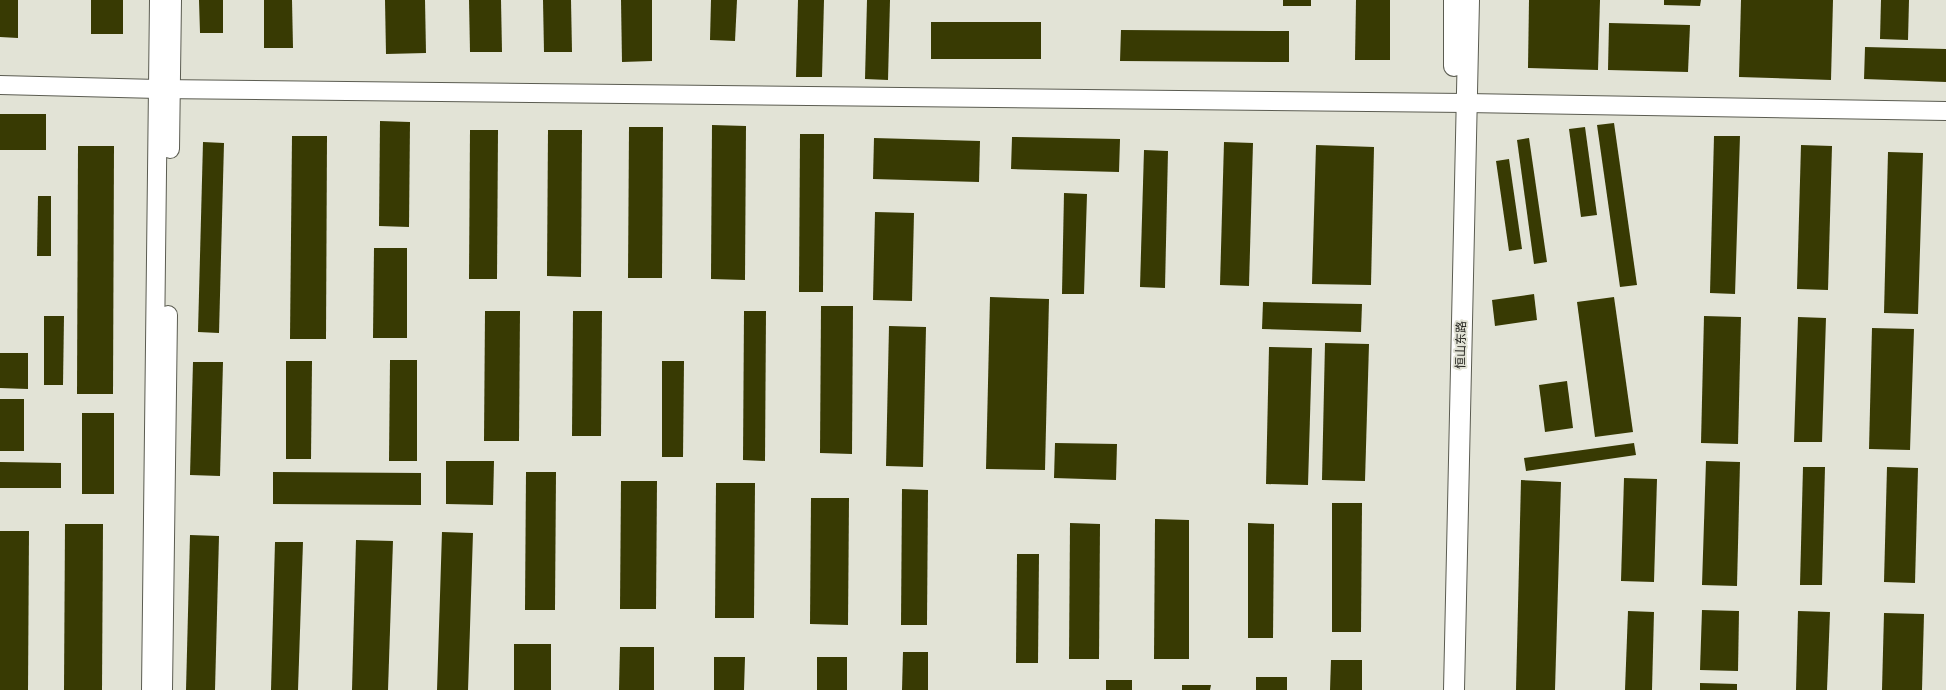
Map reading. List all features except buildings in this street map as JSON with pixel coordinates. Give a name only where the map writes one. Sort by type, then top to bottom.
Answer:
[{"type":"main road","name":"恒山东路","points":[[1454,0],[1460,103],[1454,690]]},
{"type":"main road","name":"恒山东路","points":[[1443,690],[1460,103],[1469,0]]},
{"type":"street","points":[[159,0],[164,89],[163,690]]},
{"type":"street","points":[[151,690],[164,89],[172,0]]},
{"type":"street","points":[[0,85],[164,89],[1460,103],[1946,110]]}]
